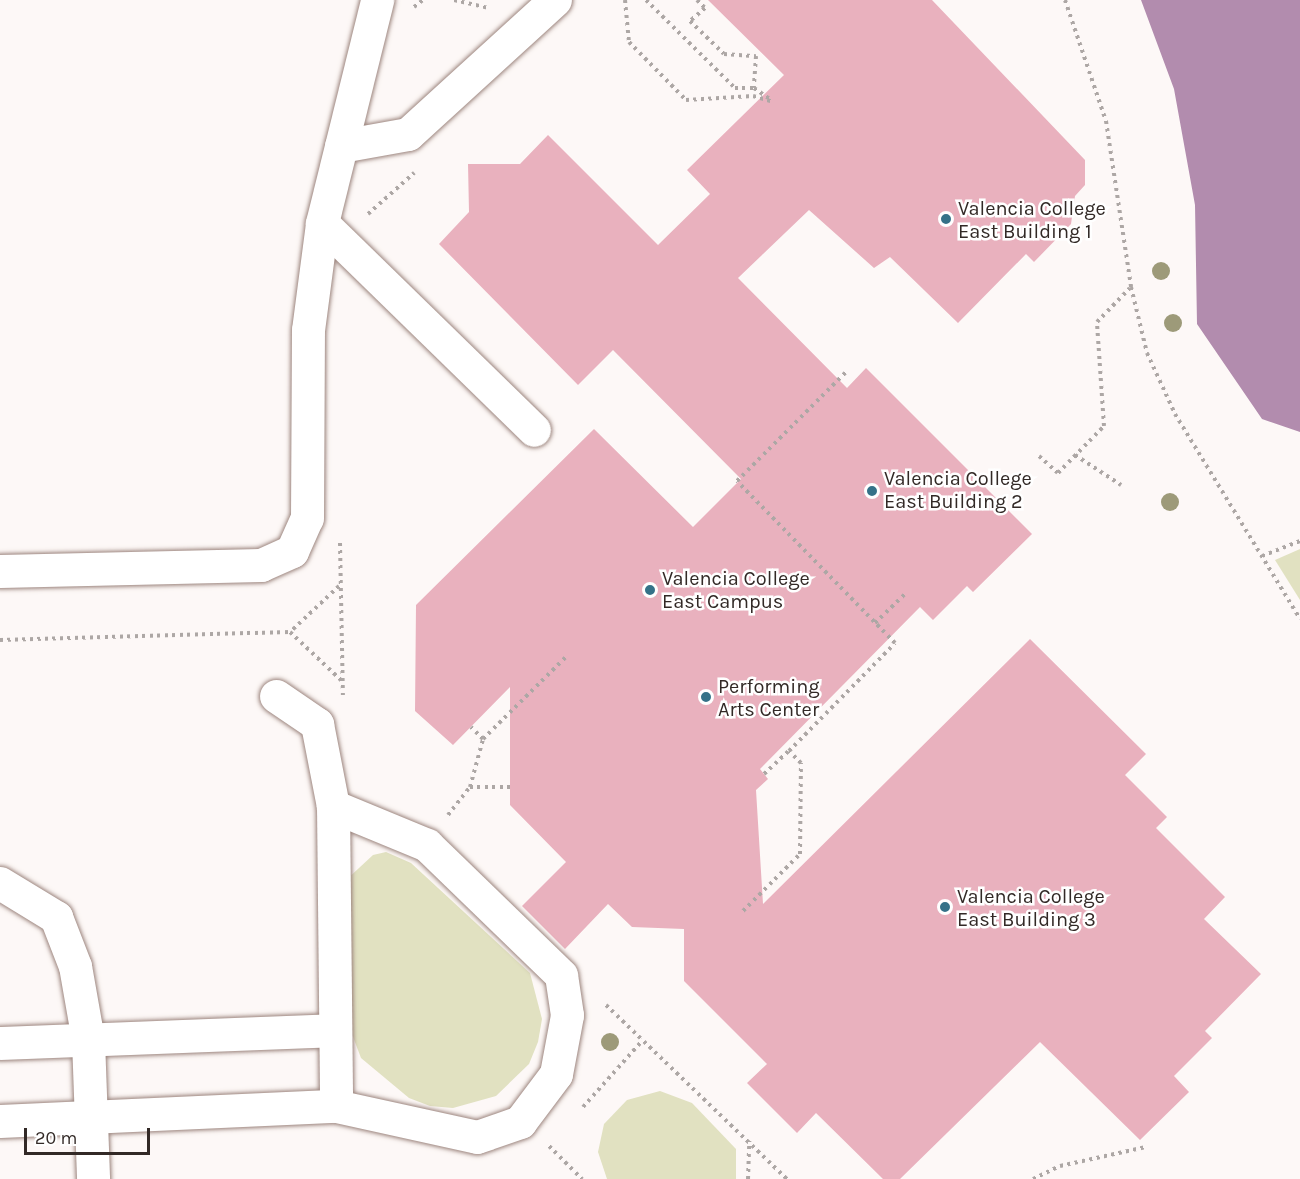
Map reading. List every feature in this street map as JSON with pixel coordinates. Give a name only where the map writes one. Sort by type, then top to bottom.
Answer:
[{"type":"lane","points":[[0,571],[261,565],[292,551],[307,518],[308,330],[322,223],[377,0]]},
{"type":"lane","points":[[341,146],[408,134],[555,0]]},
{"type":"lane","points":[[322,223],[534,430]]},
{"type":"lane","points":[[276,696],[317,724],[333,806],[336,1106]]},
{"type":"lane","points":[[0,1121],[336,1106],[477,1137],[520,1122],[556,1074],[567,1015],[561,975],[427,845],[333,806]]},
{"type":"lane","points":[[0,884],[56,917],[75,966],[88,1040],[93,1179]]},
{"type":"lane","points":[[0,1043],[335,1030]]},
{"type":"path","points":[[454,0],[487,8],[498,7]]},
{"type":"path","points":[[625,0],[629,42],[686,100],[753,96],[774,102],[754,88],[735,88],[646,0]]},
{"type":"path","points":[[697,0],[705,8],[690,21],[715,46],[724,54],[756,56],[754,88]]},
{"type":"path","points":[[1065,0],[1106,121],[1131,287],[1147,353],[1175,414],[1300,619]]},
{"type":"path","points":[[355,256],[363,209]]},
{"type":"path","points":[[1039,456],[1058,472],[1104,426],[1097,322],[1131,287]]},
{"type":"path","points":[[764,774],[895,643],[737,481],[848,370]]},
{"type":"path","points":[[1075,455],[1121,485]]},
{"type":"path","points":[[340,540],[339,586],[343,704]]},
{"type":"path","points":[[1262,556],[1300,541]]},
{"type":"path","points":[[0,640],[290,632],[339,586]]},
{"type":"path","points":[[875,623],[906,593]]},
{"type":"path","points":[[290,632],[342,681]]},
{"type":"path","points":[[442,823],[470,787],[483,739],[567,657]]},
{"type":"path","points":[[471,727],[483,739]]},
{"type":"path","points":[[743,910],[800,854],[801,763],[789,751]]},
{"type":"path","points":[[470,787],[510,787]]},
{"type":"path","points":[[602,1001],[787,1179]]},
{"type":"path","points":[[580,1110],[643,1040]]},
{"type":"path","points":[[556,1136],[548,1145],[582,1179]]},
{"type":"path","points":[[748,1179],[749,1140]]},
{"type":"path","points":[[1033,1179],[1060,1166],[1146,1146]]},
{"type":"green space","points":[[1300,549],[1300,600],[1275,560]]},
{"type":"green space","points":[[386,852],[411,863],[530,973],[542,1019],[538,1042],[529,1064],[496,1096],[453,1108],[430,1106],[409,1098],[361,1058],[344,1013],[345,881],[373,855]]},
{"type":"green space","points":[[660,1091],[692,1103],[736,1149],[736,1179],[607,1179],[598,1152],[604,1124],[627,1100]]},
{"type":"shaded area","points":[[1141,0],[1300,0],[1300,432],[1262,419],[1197,324],[1195,205],[1174,89]]},
{"type":"building","points":[[708,0],[932,0],[1085,160],[1085,185],[1075,196],[1071,224],[1034,262],[1026,254],[958,323],[890,257],[874,268],[809,210],[738,278],[847,388],[866,368],[1032,534],[973,592],[967,586],[933,620],[920,607],[760,769],[768,779],[756,790],[763,904],[1030,639],[1146,754],[1125,775],[1167,817],[1156,828],[1225,897],[1204,919],[1261,974],[1205,1031],[1212,1038],[1174,1076],[1189,1092],[1140,1140],[1040,1042],[900,1179],[883,1179],[816,1113],[797,1133],[747,1083],[767,1064],[684,981],[684,929],[632,927],[608,904],[565,949],[522,906],[566,862],[510,805],[510,687],[453,745],[415,711],[416,605],[594,429],[693,527],[741,479],[613,350],[578,385],[439,244],[469,212],[468,164],[520,164],[548,135],[658,245],[710,194],[687,170],[784,75]]},
{"type":"place","name":"Valencia College East Building 1","points":[[946,219]]},
{"type":"place","name":"Valencia College East Building 2","points":[[872,491]]},
{"type":"place","name":"Valencia College East Campus","points":[[650,590]]},
{"type":"place","name":"Performing Arts Center","points":[[706,697]]},
{"type":"place","name":"Valencia College East Building 3","points":[[945,907]]}]
